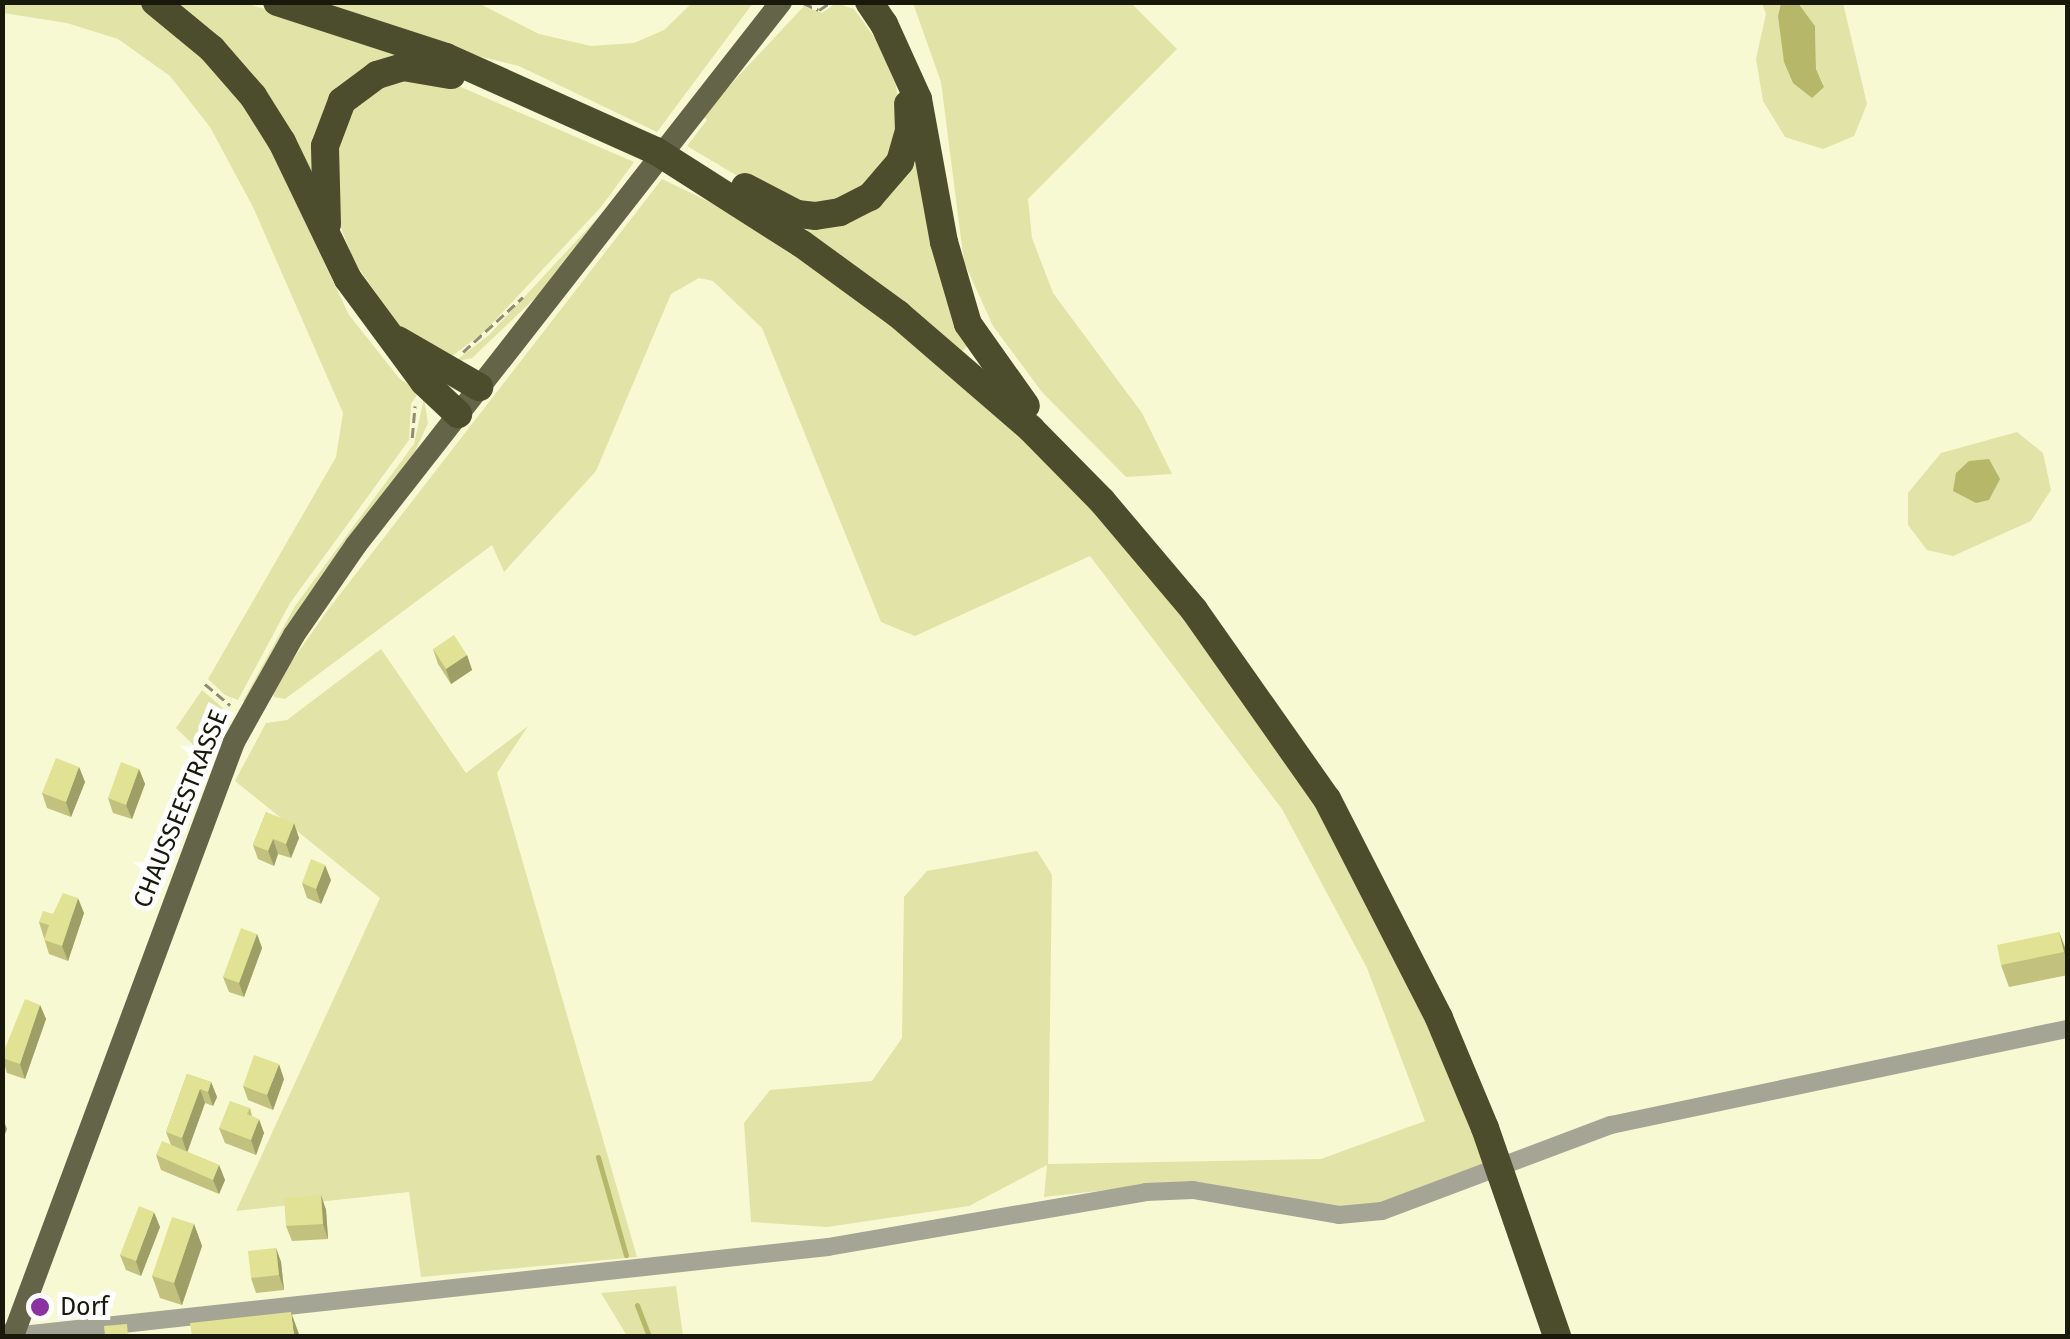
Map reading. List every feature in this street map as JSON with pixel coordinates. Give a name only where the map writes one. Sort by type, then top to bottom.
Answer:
[{"type":"highway","points":[[155,2],[212,49],[253,96],[282,142],[348,278],[424,382],[458,414]]},
{"type":"highway","points":[[277,2],[446,57],[557,104],[675,163],[802,244],[898,314],[1031,429],[1102,501]]},
{"type":"highway","points":[[868,2],[904,62],[918,100],[944,242],[968,324],[995,367],[1216,640],[1327,799],[1439,1018],[1485,1128],[1557,1336]]},
{"type":"highway","points":[[675,163],[726,176],[797,214],[840,212],[870,198],[900,162],[909,130],[904,62]]},
{"type":"highway","points":[[329,241],[325,146],[337,111],[357,86],[403,67],[424,68],[510,98],[557,104]]},
{"type":"highway","points":[[393,337],[479,387]]},
{"type":"main road","name":"CHAUSSEESTRASSE","points":[[13,1336],[153,952],[249,714],[294,634],[356,545],[616,218],[781,2]]},
{"type":"street","points":[[2,1332],[13,1336],[828,1247],[1146,1192],[1192,1190],[1339,1215],[1382,1211],[1436,1194],[1611,1125],[2068,1029]]},
{"type":"path","points":[[802,2],[812,10],[831,2]]},
{"type":"path","points":[[205,684],[221,699],[249,714]]},
{"type":"green space","points":[[2,3],[142,3],[171,21],[246,98],[349,315],[399,378],[419,392],[411,404],[409,440],[290,603],[238,700],[225,695],[208,679],[336,457],[343,413],[253,207],[210,127],[170,76],[118,39],[67,23],[3,13]]},
{"type":"green space","points":[[166,3],[245,3],[404,51],[362,74],[315,175],[308,177]]},
{"type":"green space","points":[[317,3],[478,3],[539,34],[591,46],[634,43],[664,30],[692,3],[753,3],[657,132],[519,66],[449,49]]},
{"type":"green space","points":[[836,3],[854,9],[877,41],[896,85],[902,131],[885,176],[815,210],[746,181],[687,146],[707,120],[702,115],[804,6],[822,13]]},
{"type":"green space","points":[[913,3],[1131,3],[1177,49],[1028,199],[1032,238],[1053,293],[1142,413],[1172,474],[1126,477],[1042,392],[993,326],[964,262],[941,82]]},
{"type":"green space","points":[[1762,3],[1781,3],[1778,16],[1824,86],[1816,69],[1815,26],[1798,3],[1843,3],[1867,104],[1854,136],[1823,149],[1785,137],[1763,101],[1756,59],[1766,14]]},
{"type":"green space","points":[[440,78],[634,162],[601,207],[485,331],[447,360],[399,326],[353,260],[340,225],[333,150],[362,91],[381,81]]},
{"type":"green space","points":[[911,153],[923,155],[971,343],[960,353],[805,234],[810,222]]},
{"type":"green space","points":[[662,179],[755,224],[823,270],[1010,422],[1160,583],[1303,781],[1430,1027],[1489,1166],[1403,1199],[1342,1209],[1152,1185],[1044,1197],[1047,1165],[969,1206],[827,1227],[751,1222],[744,1123],[770,1090],[872,1081],[902,1038],[904,897],[927,871],[1037,851],[1052,875],[1048,1164],[1321,1159],[1425,1121],[1367,968],[1282,809],[1090,556],[915,636],[881,622],[762,328],[713,281],[699,278],[671,294],[596,471],[504,572],[492,545],[285,699],[274,697],[273,688],[327,611]]},
{"type":"green space","points":[[605,210],[552,282],[472,358],[454,362],[489,335]]},
{"type":"green space","points":[[424,398],[428,423],[415,452],[306,598],[249,702],[243,701],[295,606],[414,444]]},
{"type":"green space","points":[[2017,432],[2043,453],[2051,490],[2031,521],[1953,556],[1927,550],[1908,525],[1908,493],[1941,453]]},
{"type":"green space","points":[[381,649],[466,773],[528,726],[497,773],[637,1257],[421,1277],[409,1192],[236,1211],[380,898],[235,781],[266,723],[287,720]]},
{"type":"green space","points":[[202,690],[230,714],[209,760],[176,728]]},
{"type":"green space","points":[[676,1286],[683,1336],[627,1336],[601,1293]]},
{"type":"shaded area","points":[[1781,3],[1798,3],[1815,26],[1816,69],[1824,87],[1812,98],[1793,83],[1784,62],[1778,16]]},
{"type":"shaded area","points":[[1989,459],[2000,479],[1989,500],[1976,503],[1953,491],[1956,473],[1969,461]]},
{"type":"building","points":[[454,635],[467,655],[446,669],[433,649]]},
{"type":"building","points":[[56,758],[79,767],[66,802],[42,793]]},
{"type":"building","points":[[121,762],[139,769],[126,805],[108,798]]},
{"type":"building","points":[[266,812],[294,823],[286,844],[273,839],[268,851],[253,845]]},
{"type":"building","points":[[311,859],[325,865],[316,889],[302,883]]},
{"type":"building","points":[[63,893],[78,898],[62,946],[44,940],[49,925],[39,922],[43,911],[53,914]]},
{"type":"building","points":[[241,928],[257,934],[239,983],[223,977]]},
{"type":"building","points":[[2059,932],[2064,952],[2001,965],[1997,945]]},
{"type":"building","points":[[25,999],[40,1005],[20,1064],[2,1056]]},
{"type":"building","points":[[254,1055],[279,1064],[267,1095],[243,1086]]},
{"type":"building","points":[[187,1074],[211,1082],[208,1092],[200,1089],[182,1138],[166,1132]]},
{"type":"building","points":[[230,1101],[250,1108],[247,1114],[259,1119],[251,1140],[219,1128]]},
{"type":"building","points":[[162,1141],[219,1165],[213,1180],[156,1155]]},
{"type":"building","points":[[321,1195],[323,1224],[286,1226],[284,1198]]},
{"type":"building","points":[[139,1206],[154,1212],[136,1261],[120,1255]]},
{"type":"building","points":[[172,1217],[194,1224],[174,1283],[152,1276]]},
{"type":"building","points":[[276,1248],[279,1275],[251,1278],[248,1251]]},
{"type":"building","points":[[291,1312],[294,1336],[192,1336],[190,1323]]},
{"type":"building","points":[[127,1324],[128,1336],[105,1336],[104,1326]]},
{"type":"waterway","points":[[598,1157],[626,1255]]},
{"type":"waterway","points":[[637,1305],[649,1336]]},
{"type":"place","name":"Dorf","points":[[40,1307]]}]
